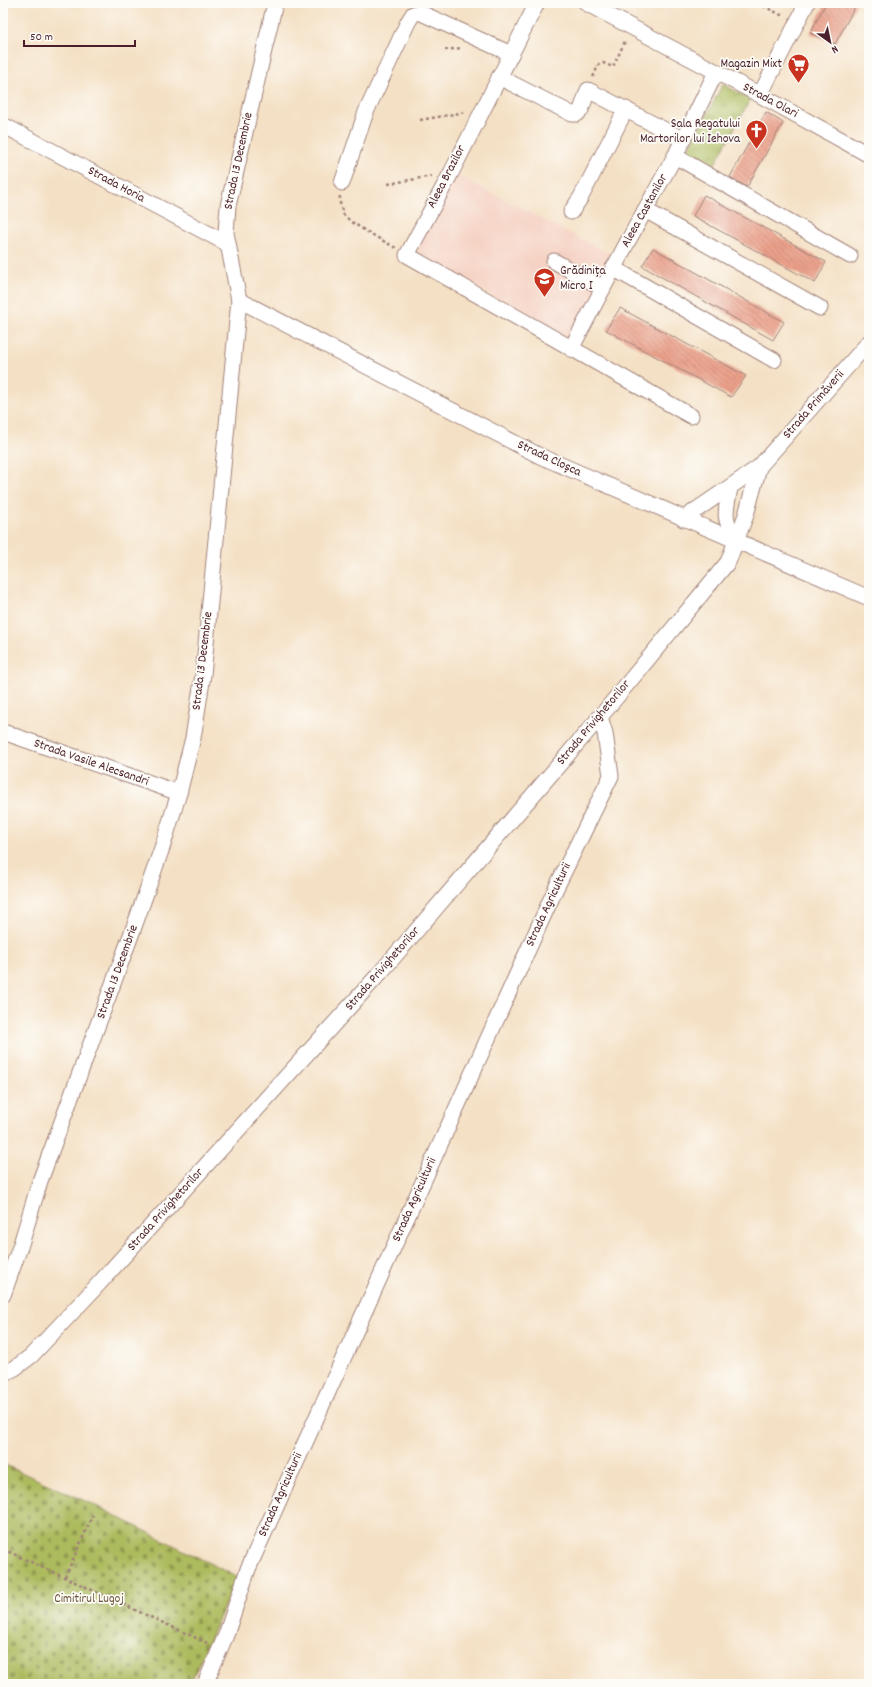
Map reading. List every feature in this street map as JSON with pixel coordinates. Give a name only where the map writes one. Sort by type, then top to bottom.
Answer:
[{"type":"street","name":"Strada 13 Decembrie","points":[[3,1295],[21,1244],[40,1181],[134,927],[179,793],[193,738],[203,675],[239,300],[226,233],[228,206],[275,3]]},
{"type":"street","name":"Aleea Brazilor","points":[[406,255],[451,173],[482,109],[537,3]]},
{"type":"street","name":"Strada Olari","points":[[586,3],[760,95],[869,155]]},
{"type":"street","points":[[760,95],[796,23],[808,3]]},
{"type":"street","points":[[342,183],[366,112],[413,14],[419,12],[511,54]]},
{"type":"street","name":"Aleea Castanilor","points":[[571,349],[613,268],[675,156],[682,138],[716,72]]},
{"type":"street","points":[[499,77],[572,114],[577,114],[581,110],[588,90],[682,138]]},
{"type":"street","points":[[571,212],[581,197],[626,109]]},
{"type":"street","name":"Strada Horia","points":[[3,125],[228,244]]},
{"type":"street","points":[[675,156],[850,256]]},
{"type":"street","points":[[645,210],[820,308]]},
{"type":"street","points":[[406,255],[691,416]]},
{"type":"street","points":[[554,261],[603,288]]},
{"type":"street","points":[[613,268],[774,360]]},
{"type":"street","name":"Strada Cloșca","points":[[239,300],[540,456],[869,598]]},
{"type":"street","name":"Strada Primăverii","points":[[683,519],[759,467],[869,342]]},
{"type":"street","name":"Strada Primăverii","points":[[735,540],[746,515],[759,467]]},
{"type":"street","points":[[730,488],[725,510],[727,522],[735,540]]},
{"type":"street","name":"Strada Privighetorilor","points":[[3,1374],[15,1368],[31,1356],[94,1289],[380,973],[600,717],[728,562],[735,540]]},
{"type":"street","name":"Strada Agriculturii","points":[[205,1684],[226,1635],[248,1569],[553,895],[611,776],[605,733],[600,717]]},
{"type":"street","name":"Strada Vasile Alecsandri","points":[[3,732],[179,793]]},
{"type":"path","points":[[758,3],[796,23]]},
{"type":"path","points":[[588,90],[599,64],[603,63],[613,67],[630,26]]},
{"type":"path","points":[[420,120],[482,109]]},
{"type":"path","points":[[388,184],[451,173]]},
{"type":"path","points":[[342,183],[339,200],[344,214],[364,229],[406,255]]},
{"type":"path","points":[[65,1577],[93,1515]]},
{"type":"path","points":[[3,1548],[208,1643]]},
{"type":"shaded area","name":"Grădinița Micro I","points":[[455,174],[614,256],[569,341],[415,251]]},
{"type":"green space","points":[[723,84],[750,100],[712,169],[685,155]]},
{"type":"green space","name":"Cimitirul Lugoj","points":[[3,1464],[96,1506],[237,1577],[190,1684],[3,1684]]},
{"type":"building","points":[[826,3],[857,3],[835,44],[810,33]]},
{"type":"building","name":"Sala Regatului Martorilor lui Iehova","points":[[766,112],[783,123],[747,187],[730,177]]},
{"type":"building","points":[[704,195],[826,262],[815,283],[693,216]]},
{"type":"building","points":[[653,248],[784,322],[773,340],[642,266]]},
{"type":"building","points":[[620,308],[746,376],[731,397],[606,330]]},
{"type":"place","name":"Magazin Mixt","points":[[798,84]]},
{"type":"place","name":"Sala Regatului Martorilor lui Iehova","points":[[756,150]]},
{"type":"place","name":"Grădinița Micro I","points":[[544,298]]}]
